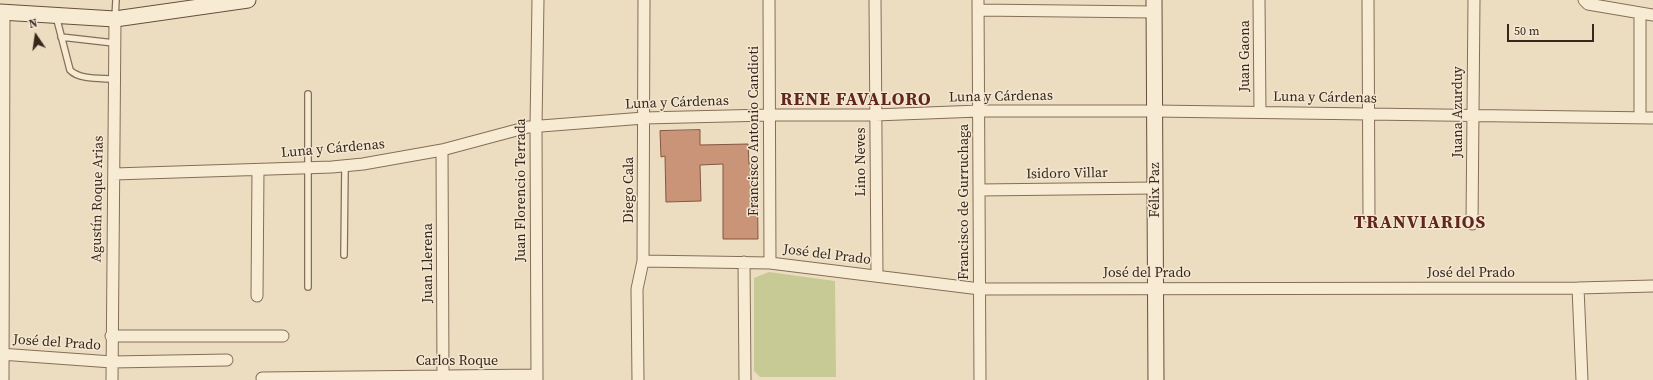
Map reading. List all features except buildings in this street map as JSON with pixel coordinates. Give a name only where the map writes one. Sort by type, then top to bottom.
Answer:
[{"type":"main road","points":[[2,13],[115,19],[214,2],[248,0]]},
{"type":"main road","name":"Félix Paz","points":[[1154,6],[1156,380]]},
{"type":"street","name":"Juan Florencio Terrada","points":[[537,378],[536,126],[538,0]]},
{"type":"street","name":"Diego Cala","points":[[638,380],[638,289],[643,268],[644,0]]},
{"type":"street","name":"Francisco Antonio Candioti","points":[[769,0],[770,262]]},
{"type":"street","name":"Lino Neves","points":[[875,0],[877,276]]},
{"type":"street","name":"Juan Gaona","points":[[1260,0],[1260,112]]},
{"type":"street","points":[[1368,0],[1369,217]]},
{"type":"street","name":"Juana Azurduy","points":[[1472,224],[1474,0]]},
{"type":"street","points":[[1584,0],[1588,4],[1653,15]]},
{"type":"street","points":[[978,5],[1154,6]]},
{"type":"street","name":"Francisco de Gurruchaga","points":[[978,5],[980,380]]},
{"type":"street","points":[[2,13],[3,380]]},
{"type":"street","points":[[1640,13],[1640,118]]},
{"type":"street","name":"Agustín Roque Arias","points":[[112,380],[111,336],[115,19]]},
{"type":"street","name":"Luna y Cárdenas","points":[[114,174],[309,168],[375,163],[442,150],[518,129],[536,126],[644,118],[979,112],[1155,111],[1473,114],[1653,118]]},
{"type":"street","name":"Juan Llerena","points":[[442,150],[443,376]]},
{"type":"street","points":[[256,296],[258,170]]},
{"type":"street","name":"Isidoro Villar","points":[[979,190],[1155,188]]},
{"type":"street","name":"José del Prado","points":[[643,261],[770,262],[980,289],[1578,288],[1653,286]]},
{"type":"street","points":[[744,262],[745,380]]},
{"type":"street","points":[[1578,288],[1582,380]]},
{"type":"street","points":[[111,336],[283,336]]},
{"type":"street","name":"José del Prado","points":[[2,354],[112,362],[227,360]]},
{"type":"street","name":"Carlos Roque","points":[[262,378],[378,378],[443,376],[537,378]]},
{"type":"lane","points":[[115,19],[116,0]]},
{"type":"lane","points":[[56,16],[70,70],[74,74],[95,78],[114,79]]},
{"type":"lane","points":[[61,37],[114,43]]},
{"type":"lane","points":[[308,94],[308,286]]},
{"type":"lane","points":[[344,255],[345,166]]},
{"type":"green space","points":[[769,272],[835,281],[836,377],[760,377],[754,371],[754,278]]},
{"type":"district","name":"RENE FAVALORO","points":[[856,100]]},
{"type":"district","name":"TRANVIARIOS","points":[[1420,223]]}]
